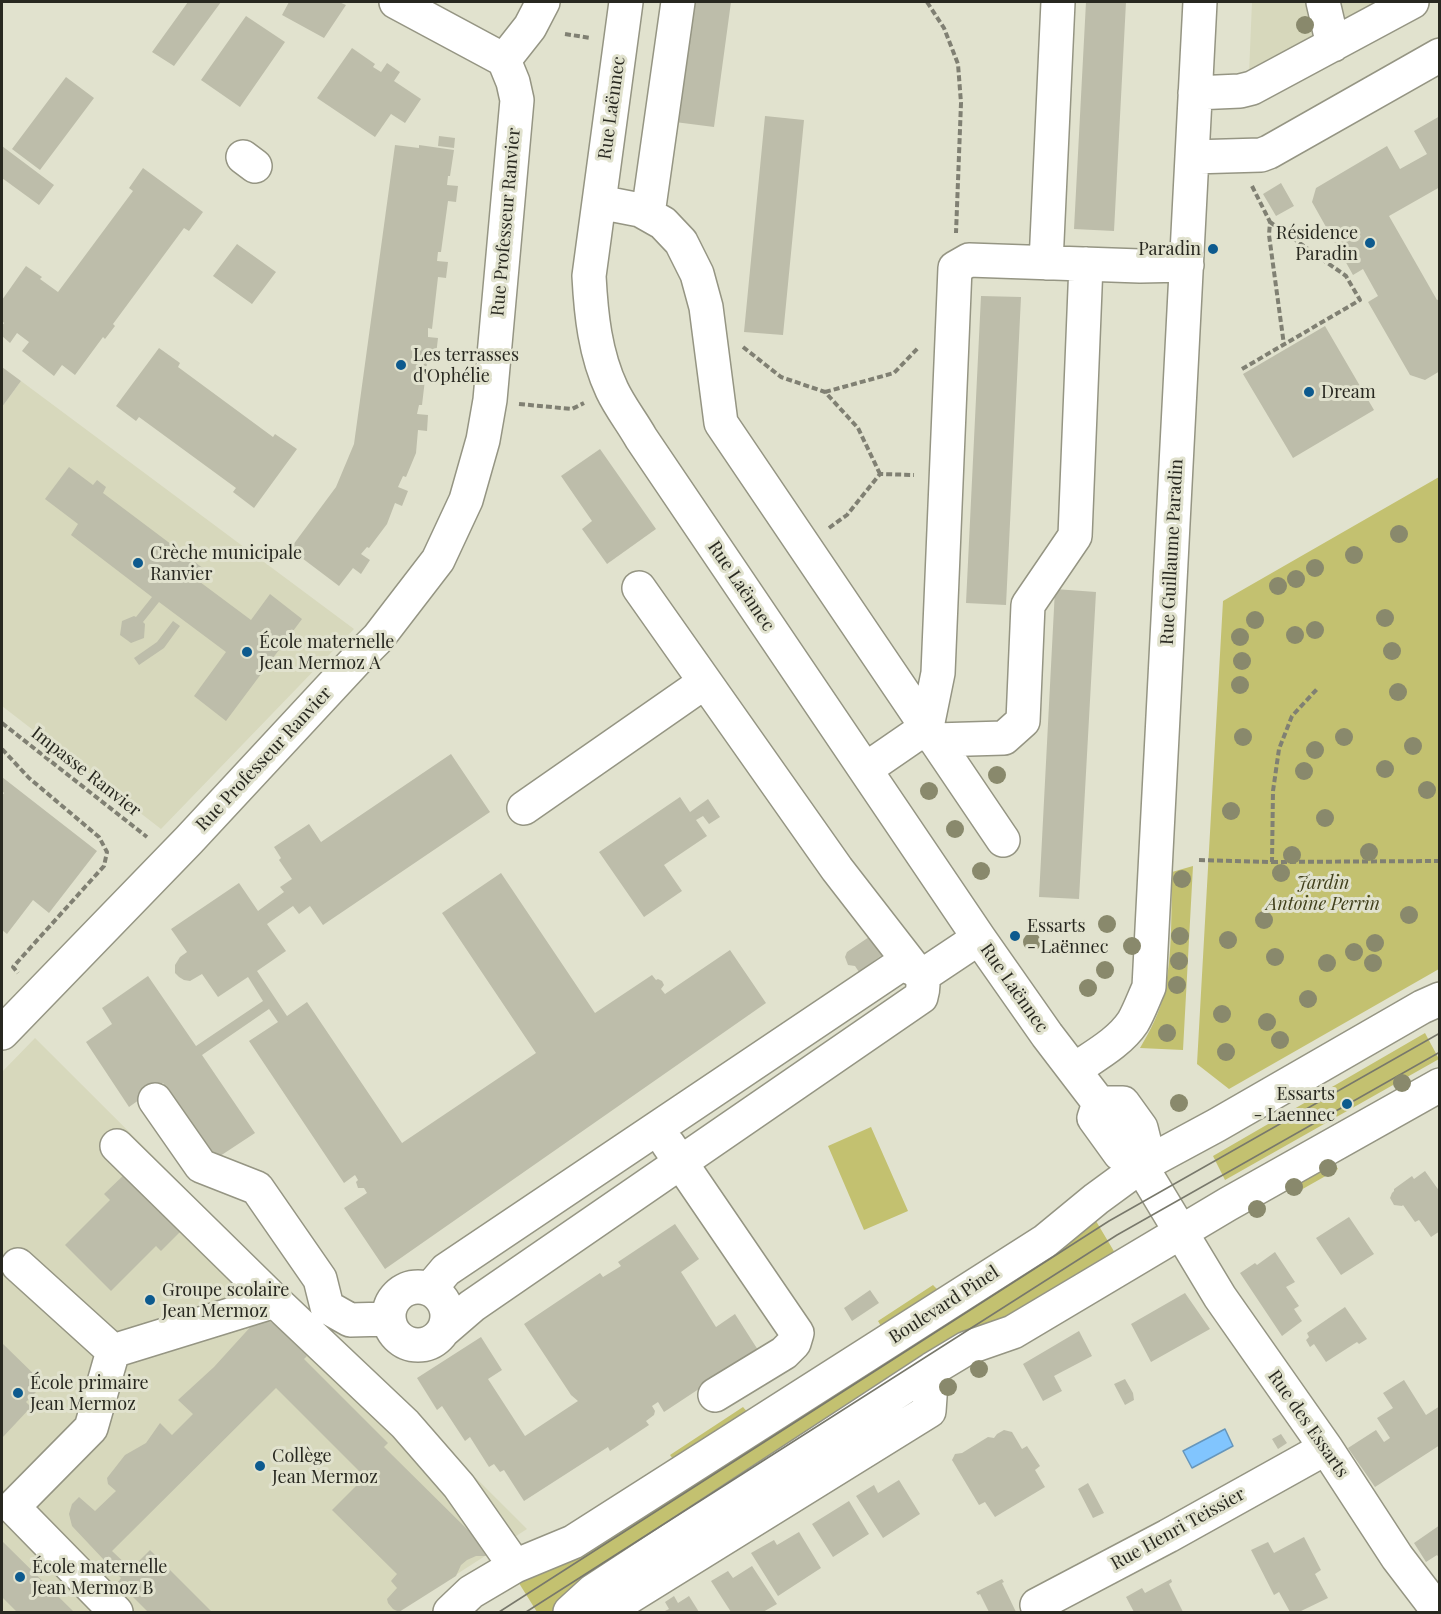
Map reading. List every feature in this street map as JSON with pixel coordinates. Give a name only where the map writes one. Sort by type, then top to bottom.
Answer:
[{"type":"street","points":[[396,2],[504,60],[530,27],[543,2]]},
{"type":"street","name":"Rue Laënnec","points":[[626,2],[589,276],[596,343],[612,390],[641,438],[979,938],[1099,1103],[1123,1102],[1141,1128],[1146,1148],[1141,1166]]},
{"type":"street","points":[[648,214],[678,2]]},
{"type":"street","points":[[1046,263],[1058,2]]},
{"type":"street","name":"Rue Guillaume Paradin","points":[[1074,1070],[1111,1045],[1133,1022],[1149,987],[1200,2]]},
{"type":"street","points":[[1323,2],[1333,45]]},
{"type":"street","points":[[1195,93],[1240,91],[1252,88],[1412,2]]},
{"type":"street","points":[[1192,157],[1261,155],[1269,152],[1440,55]]},
{"type":"street","name":"Rue Professeur Ranvier","points":[[2,1033],[189,840],[378,638],[438,560],[466,500],[483,440],[490,400],[517,100],[504,60]]},
{"type":"street","points":[[599,202],[640,210],[663,223],[681,243],[697,274],[706,307],[721,423],[1003,840]]},
{"type":"street","points":[[931,734],[938,673],[955,268],[969,260],[1140,266],[1187,265]]},
{"type":"street","points":[[866,770],[931,734],[1004,738],[1023,721],[1028,605],[1075,536],[1086,264]]},
{"type":"street","points":[[443,1331],[447,1319],[446,1307],[440,1297],[430,1289],[418,1287],[406,1289],[396,1296],[390,1307],[389,1319],[393,1330],[401,1340],[424,1345],[435,1340],[472,1306],[921,997],[924,988],[917,972],[837,870],[639,588]]},
{"type":"street","points":[[524,808],[705,682]]},
{"type":"street","points":[[917,972],[979,938]]},
{"type":"street","points":[[430,1289],[446,1270],[900,965],[917,972]]},
{"type":"street","name":"Boulevard Pinel","points":[[450,1612],[471,1593],[514,1566],[573,1542],[1045,1241],[1141,1166],[1440,999]]},
{"type":"street","points":[[570,1612],[593,1591],[932,1369],[967,1348],[1013,1332],[1228,1204],[1440,1085]]},
{"type":"street","points":[[154,1100],[201,1166],[257,1188],[320,1279],[327,1307],[350,1320],[389,1319]]},
{"type":"street","points":[[657,1128],[797,1333],[794,1343],[784,1353],[715,1395]]},
{"type":"street","points":[[117,1146],[405,1425],[459,1486],[514,1566]]},
{"type":"street","points":[[1141,1166],[1180,1233]]},
{"type":"street","name":"Rue des Essarts","points":[[1180,1233],[1220,1297],[1326,1448],[1397,1557],[1438,1612]]},
{"type":"street","points":[[18,1265],[113,1351]]},
{"type":"street","points":[[113,1351],[275,1301]]},
{"type":"street","points":[[113,1351],[91,1428],[13,1507],[116,1612]]},
{"type":"street","points":[[605,1612],[929,1411],[932,1369]]},
{"type":"street","name":"Rue Henri Teissier","points":[[1041,1612],[1037,1605],[1168,1536],[1326,1448]]},
{"type":"path","points":[[927,2],[944,28],[958,64],[962,103],[955,242],[969,260]]},
{"type":"path","points":[[1242,369],[1360,300],[1346,276],[1270,222],[1252,185]]},
{"type":"path","points":[[1270,222],[1269,236],[1284,345]]},
{"type":"path","points":[[825,392],[894,372],[953,313]]},
{"type":"path","points":[[707,319],[781,377],[825,392],[858,428],[880,474]]},
{"type":"path","points":[[515,404],[572,409],[584,404]]},
{"type":"path","points":[[880,474],[946,476]]},
{"type":"path","points":[[803,545],[847,515],[880,474]]},
{"type":"path","points":[[1272,862],[1273,791],[1279,749],[1292,717],[1318,688]]},
{"type":"path","name":"Impasse Ranvier","points":[[2,723],[150,839]]},
{"type":"path","points":[[2,749],[29,778],[99,837],[108,852],[104,866],[13,967],[20,975]]},
{"type":"path","points":[[1199,860],[1440,861]]},
{"type":"shaded area","points":[[1252,2],[1429,2],[1248,98]]},
{"type":"shaded area","points":[[21,381],[354,629],[161,829],[2,706],[2,407]]},
{"type":"shaded area","name":"Groupe scolaire Jean Mermoz","points":[[35,1038],[527,1529],[398,1612],[2,1612],[2,1072]]},
{"type":"green space","name":"Jardin Antoine Perrin","points":[[1439,477],[1439,969],[1229,1089],[1197,1064],[1223,601]]},
{"type":"green space","points":[[1193,866],[1183,1050],[1140,1048],[1157,1014],[1167,979],[1171,933],[1172,872]]},
{"type":"green space","points":[[1425,1033],[1439,1059],[1225,1180],[1213,1156]]},
{"type":"green space","points":[[871,1127],[908,1211],[864,1230],[828,1146]]},
{"type":"green space","points":[[1332,1159],[1338,1169],[1292,1195],[1286,1184]]},
{"type":"green space","points":[[1093,1216],[1115,1253],[1041,1298],[969,1337],[556,1612],[537,1612],[517,1580]]},
{"type":"green space","points":[[933,1285],[939,1291],[882,1328],[878,1321]]},
{"type":"green space","points":[[743,1407],[749,1414],[675,1462],[670,1455]]},
{"type":"water","points":[[1225,1429],[1233,1446],[1192,1468],[1183,1451]]},
{"type":"building","points":[[188,2],[221,2],[174,66],[152,52]]},
{"type":"building","points":[[289,2],[339,2],[346,5],[324,38],[282,15]]},
{"type":"building","points":[[691,2],[731,2],[714,127],[675,122]]},
{"type":"building","points":[[1086,2],[1126,2],[1114,231],[1074,229]]},
{"type":"building","points":[[246,16],[285,42],[240,107],[201,80]]},
{"type":"building","points":[[352,48],[375,64],[373,67],[381,72],[387,63],[400,72],[394,81],[421,99],[405,123],[391,114],[375,137],[317,98]]},
{"type":"building","points":[[66,77],[94,98],[40,170],[12,149]]},
{"type":"building","points":[[765,116],[804,120],[783,335],[744,332]]},
{"type":"building","name":"Résidence Paradin","points":[[1440,116],[1440,187],[1389,216],[1437,300],[1440,299],[1440,371],[1425,380],[1410,375],[1368,302],[1378,296],[1363,269],[1353,275],[1312,202],[1316,188],[1387,146],[1400,169],[1427,154],[1414,131]]},
{"type":"building","points":[[439,136],[455,138],[454,148],[438,146]]},
{"type":"building","name":"Les terrasses d'Ophélie","points":[[395,145],[419,148],[419,145],[454,150],[447,185],[458,186],[456,202],[448,201],[441,252],[438,252],[437,261],[448,262],[446,278],[438,277],[432,329],[428,328],[428,337],[438,338],[436,355],[428,354],[422,405],[419,405],[417,414],[428,415],[427,431],[418,430],[416,453],[406,477],[403,476],[398,487],[408,491],[402,506],[395,503],[387,524],[369,548],[367,547],[361,554],[370,560],[361,574],[353,568],[339,586],[290,549],[336,487],[354,444]]},
{"type":"building","points":[[2,146],[54,185],[39,205],[2,178]]},
{"type":"building","points":[[143,168],[203,212],[189,231],[184,228],[113,324],[115,326],[105,339],[103,337],[75,375],[62,365],[54,376],[22,351],[29,342],[17,333],[10,343],[2,336],[4,323],[2,321],[2,300],[26,266],[58,292],[133,191],[129,188]]},
{"type":"building","points":[[1281,183],[1294,206],[1276,216],[1263,194]]},
{"type":"building","points":[[237,244],[276,272],[252,304],[213,276]]},
{"type":"building","points":[[981,296],[1021,297],[1006,605],[966,603]]},
{"type":"building","name":"Dream","points":[[1325,326],[1374,410],[1293,458],[1243,374]]},
{"type":"building","points":[[159,348],[180,363],[178,367],[273,437],[275,434],[297,449],[254,508],[233,492],[236,488],[139,417],[136,421],[116,406]]},
{"type":"building","points":[[2,367],[21,381],[2,407]]},
{"type":"building","points":[[600,449],[656,529],[607,564],[582,529],[592,521],[561,476]]},
{"type":"building","points":[[69,467],[93,485],[97,480],[106,487],[103,493],[208,572],[200,582],[251,620],[270,594],[302,619],[226,721],[194,696],[226,652],[159,602],[143,622],[145,624],[144,638],[131,643],[120,635],[122,621],[136,617],[152,597],[71,535],[78,524],[45,499]]},
{"type":"building","points":[[1055,589],[1096,592],[1079,899],[1039,897]]},
{"type":"building","points":[[173,621],[180,626],[164,648],[139,665],[134,658],[157,642]]},
{"type":"building","points":[[451,754],[490,812],[323,925],[310,906],[299,914],[293,906],[267,924],[286,951],[257,971],[287,1016],[307,1002],[402,1143],[536,1053],[442,913],[501,873],[595,1013],[652,975],[656,980],[662,981],[664,985],[661,989],[665,994],[730,950],[766,1003],[385,1269],[344,1208],[367,1193],[364,1188],[358,1188],[355,1175],[344,1183],[249,1041],[278,1022],[269,1009],[202,1055],[255,1133],[214,1160],[163,1083],[129,1107],[86,1042],[112,1024],[102,1008],[148,976],[196,1046],[263,1001],[248,977],[218,997],[202,974],[190,981],[179,977],[175,973],[175,965],[187,952],[171,929],[239,883],[258,911],[284,892],[280,887],[292,879],[279,860],[281,858],[274,847],[309,824],[321,842]]},
{"type":"building","points":[[2,777],[97,851],[49,913],[33,900],[7,934],[2,930],[2,796],[4,793]]},
{"type":"building","points":[[680,797],[690,812],[708,799],[720,817],[709,824],[703,816],[696,820],[707,836],[664,865],[682,891],[644,917],[599,852]]},
{"type":"building","points":[[869,937],[882,955],[859,972],[855,966],[848,965],[845,957],[847,952]]},
{"type":"building","points":[[1425,1171],[1440,1192],[1440,1231],[1431,1237],[1419,1220],[1415,1222],[1403,1205],[1394,1205],[1390,1198],[1394,1189],[1412,1176],[1414,1179]]},
{"type":"building","points":[[127,1172],[148,1193],[144,1197],[159,1212],[163,1207],[184,1228],[161,1251],[156,1246],[111,1291],[65,1245],[110,1200],[104,1194]]},
{"type":"building","points":[[1349,1217],[1374,1254],[1341,1275],[1316,1238]]},
{"type":"building","points":[[675,1224],[699,1259],[681,1272],[716,1327],[735,1314],[758,1350],[664,1412],[658,1402],[652,1406],[655,1411],[654,1415],[646,1421],[649,1425],[610,1451],[608,1447],[524,1501],[504,1470],[500,1472],[494,1464],[489,1467],[470,1437],[465,1441],[442,1406],[437,1410],[417,1378],[481,1337],[502,1370],[488,1379],[525,1436],[578,1401],[571,1395],[524,1324],[600,1273],[603,1277],[621,1266],[618,1262]]},
{"type":"building","points":[[1275,1252],[1295,1282],[1286,1287],[1299,1306],[1294,1309],[1302,1321],[1282,1336],[1240,1273],[1255,1263],[1257,1265]]},
{"type":"building","points":[[870,1290],[879,1303],[852,1321],[844,1308]]},
{"type":"building","points":[[1185,1293],[1210,1329],[1151,1362],[1131,1324]]},
{"type":"building","points":[[1345,1307],[1367,1339],[1359,1344],[1357,1342],[1326,1362],[1314,1344],[1310,1347],[1306,1340],[1309,1337],[1307,1333]]},
{"type":"building","points":[[267,1320],[279,1327],[307,1356],[304,1359],[388,1443],[384,1447],[472,1534],[486,1556],[476,1556],[467,1560],[461,1565],[456,1576],[399,1612],[393,1609],[387,1599],[397,1588],[391,1581],[397,1574],[332,1510],[365,1477],[276,1388],[112,1551],[131,1569],[150,1550],[212,1612],[148,1612],[118,1582],[121,1578],[72,1526],[69,1514],[72,1504],[79,1497],[95,1511],[116,1491],[108,1484],[107,1478],[125,1455],[146,1443],[160,1423],[172,1435],[193,1414],[178,1400],[214,1367],[254,1323]]},
{"type":"building","points":[[1079,1331],[1092,1356],[1054,1376],[1062,1391],[1043,1401],[1023,1364]]},
{"type":"building","name":"École primaire Jean Mermoz","points":[[2,1343],[44,1384],[26,1402],[31,1407],[2,1438]]},
{"type":"building","points":[[1125,1379],[1133,1393],[1134,1400],[1125,1405],[1114,1384]]},
{"type":"building","points":[[1404,1380],[1426,1415],[1440,1406],[1440,1445],[1375,1487],[1348,1448],[1376,1430],[1384,1442],[1390,1438],[1377,1418],[1393,1408],[1383,1393]]},
{"type":"building","points":[[1004,1430],[1012,1432],[1022,1449],[1027,1446],[1040,1466],[1035,1470],[1045,1487],[995,1517],[985,1502],[979,1505],[952,1460],[955,1454],[962,1453],[988,1437],[994,1438]]},
{"type":"building","points":[[1281,1434],[1287,1443],[1278,1449],[1272,1439]]},
{"type":"building","points":[[899,1480],[920,1514],[883,1538],[856,1496],[874,1485],[878,1493]]},
{"type":"building","points":[[1088,1483],[1104,1513],[1093,1518],[1078,1489]]},
{"type":"building","points":[[849,1501],[869,1534],[833,1557],[812,1524]]},
{"type":"building","points":[[1440,1525],[1440,1559],[1437,1555],[1426,1562],[1414,1543]]},
{"type":"building","points":[[799,1532],[821,1568],[778,1596],[751,1553],[774,1540],[777,1545]]},
{"type":"building","points":[[1304,1537],[1321,1570],[1315,1574],[1328,1598],[1299,1612],[1290,1612],[1279,1592],[1274,1595],[1251,1550],[1268,1542],[1274,1553]]},
{"type":"building","name":"École maternelle Jean Mermoz B","points":[[2,1541],[74,1612],[17,1612],[2,1597]]},
{"type":"building","points":[[752,1566],[777,1604],[763,1612],[731,1612],[711,1581],[728,1571],[733,1578]]},
{"type":"building","points":[[1002,1579],[1016,1612],[989,1612],[980,1594],[976,1592]]},
{"type":"building","points":[[1171,1579],[1172,1582],[1169,1584],[1183,1612],[1134,1612],[1126,1597],[1142,1588],[1145,1593]]},
{"type":"building","points":[[674,1596],[678,1603],[689,1596],[699,1612],[663,1612],[669,1609],[665,1602]]},
{"type":"tram line","points":[[499,1612],[1109,1221],[1440,1033]]},
{"type":"tram line","points":[[526,1612],[1117,1235],[1440,1052]]},
{"type":"place","name":"Résidence Paradin","points":[[1370,243]]},
{"type":"place","name":"Paradin","points":[[1213,249]]},
{"type":"place","name":"Les terrasses d'Ophélie","points":[[401,365]]},
{"type":"place","name":"Dream","points":[[1309,392]]},
{"type":"place","name":"Crèche municipale Ranvier","points":[[138,563]]},
{"type":"place","name":"École maternelle Jean Mermoz A","points":[[247,652]]},
{"type":"place","name":"Essarts - Laënnec","points":[[1015,936]]},
{"type":"place","name":"Essarts - Laennec","points":[[1347,1104]]},
{"type":"place","name":"Groupe scolaire Jean Mermoz","points":[[150,1300]]},
{"type":"place","name":"École primaire Jean Mermoz","points":[[18,1393]]},
{"type":"place","name":"Collège Jean Mermoz","points":[[260,1466]]},
{"type":"place","name":"École maternelle Jean Mermoz B","points":[[20,1577]]}]
